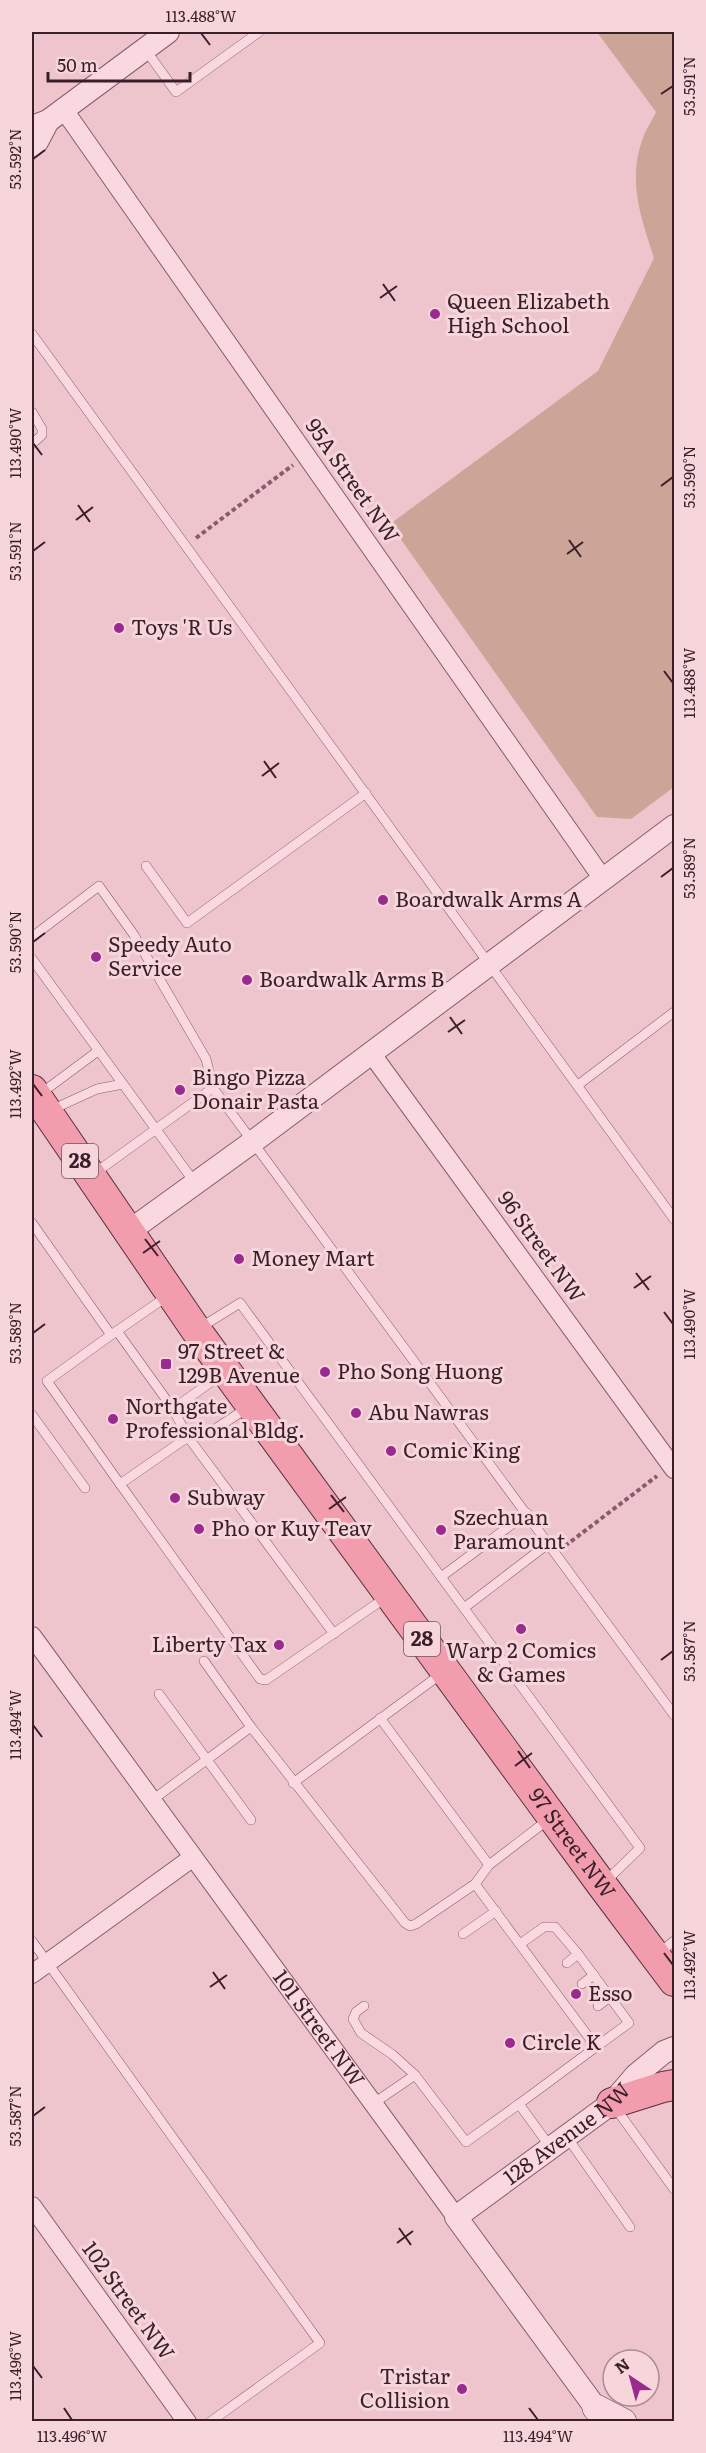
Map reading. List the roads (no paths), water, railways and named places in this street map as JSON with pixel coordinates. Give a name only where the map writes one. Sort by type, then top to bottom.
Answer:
[{"type":"main road","name":"97 Street NW","points":[[36,1100],[196,1330],[602,1885],[665,1948],[675,1981]]},
{"type":"main road","points":[[612,2103],[675,2085]]},
{"type":"main road","points":[[601,2417],[623,2421]]},
{"type":"street","points":[[32,146],[37,142],[48,119],[168,32]]},
{"type":"street","name":"95A Street NW","points":[[48,119],[307,456],[603,879]]},
{"type":"street","points":[[128,1232],[254,1141],[675,825]]},
{"type":"street","name":"96 Street NW","points":[[372,1053],[673,1464]]},
{"type":"street","name":"101 Street NW","points":[[32,1636],[601,2417]]},
{"type":"street","points":[[32,1974],[192,1858]]},
{"type":"street","name":"128 Avenue NW","points":[[456,2217],[612,2103],[636,2074],[664,2052],[675,2048]]},
{"type":"street","name":"102 Street NW","points":[[32,2206],[187,2421]]},
{"type":"lane","points":[[145,49],[176,92],[259,32]]},
{"type":"lane","points":[[32,334],[675,1219]]},
{"type":"lane","points":[[32,412],[42,429],[42,435],[32,444]]},
{"type":"lane","points":[[146,867],[187,923],[366,793]]},
{"type":"lane","points":[[32,937],[99,886],[134,935],[206,1059],[213,1088],[675,1715]]},
{"type":"lane","points":[[32,959],[195,1183]]},
{"type":"lane","points":[[578,1085],[675,1012]]},
{"type":"lane","points":[[36,1100],[98,1051]]},
{"type":"lane","points":[[36,1100],[123,1084]]},
{"type":"lane","points":[[90,1176],[213,1088]]},
{"type":"lane","points":[[32,1223],[173,1409],[188,1437],[334,1634]]},
{"type":"lane","points":[[172,1293],[47,1381],[260,1678],[266,1680],[390,1595]]},
{"type":"lane","points":[[196,1330],[240,1303],[640,1848],[602,1885]]},
{"type":"lane","points":[[173,1409],[226,1371]]},
{"type":"lane","points":[[120,1484],[188,1437],[206,1435],[252,1406]]},
{"type":"lane","points":[[32,1415],[85,1488]]},
{"type":"lane","points":[[441,1577],[527,1513]]},
{"type":"lane","points":[[464,1608],[549,1544]]},
{"type":"lane","points":[[204,1661],[293,1783],[405,1923],[410,1926],[475,1884],[489,1865],[552,1817]]},
{"type":"lane","points":[[293,1783],[446,1671]]},
{"type":"lane","points":[[159,1694],[252,1820]]},
{"type":"lane","points":[[380,1719],[489,1865]]},
{"type":"lane","points":[[151,1801],[251,1727]]},
{"type":"lane","points":[[475,1884],[561,1999],[581,2018],[596,2047]]},
{"type":"lane","points":[[463,1934],[495,1911]]},
{"type":"lane","points":[[364,2006],[356,2012],[354,2019],[361,2032],[415,2074],[466,2142],[629,2023],[579,1954],[555,1927],[544,1927],[520,1944]]},
{"type":"lane","points":[[32,1941],[320,2343],[210,2421]]},
{"type":"lane","points":[[567,1963],[579,1954]]},
{"type":"lane","points":[[546,1978],[555,1972]]},
{"type":"lane","points":[[582,1984],[594,1975]]},
{"type":"lane","points":[[561,1999],[570,1993]]},
{"type":"lane","points":[[598,2006],[610,1997]]},
{"type":"lane","points":[[374,2103],[415,2074]]},
{"type":"lane","points":[[612,2103],[675,2189]]},
{"type":"lane","points":[[519,2104],[559,2142],[630,2227]]},
{"type":"place","name":"Queen Elizabeth High School","points":[[435,314]]},
{"type":"place","name":"Toys 'R Us","points":[[119,628]]},
{"type":"place","name":"Boardwalk Arms A","points":[[383,900]]},
{"type":"place","name":"Speedy Auto Service","points":[[96,957]]},
{"type":"place","name":"Boardwalk Arms B","points":[[247,980]]},
{"type":"place","name":"Bingo Pizza Donair Pasta","points":[[180,1090]]},
{"type":"place","name":"Money Mart","points":[[239,1259]]},
{"type":"place","name":"97 Street & 129B Avenue","points":[[166,1364]]},
{"type":"place","name":"Pho Song Huong","points":[[325,1372]]},
{"type":"place","name":"Abu Nawras","points":[[356,1413]]},
{"type":"place","name":"Northgate Professional Bldg.","points":[[113,1419]]},
{"type":"place","name":"Comic King","points":[[391,1451]]},
{"type":"place","name":"Subway","points":[[175,1498]]},
{"type":"place","name":"Pho or Kuy Teav","points":[[199,1529]]},
{"type":"place","name":"Szechuan Paramount","points":[[441,1530]]},
{"type":"place","name":"Warp 2 Comics & Games","points":[[521,1629]]},
{"type":"place","name":"Liberty Tax","points":[[279,1645]]},
{"type":"place","name":"Esso","points":[[576,1994]]},
{"type":"place","name":"Circle K","points":[[510,2043]]},
{"type":"place","name":"Tristar Collision","points":[[462,2389]]}]
